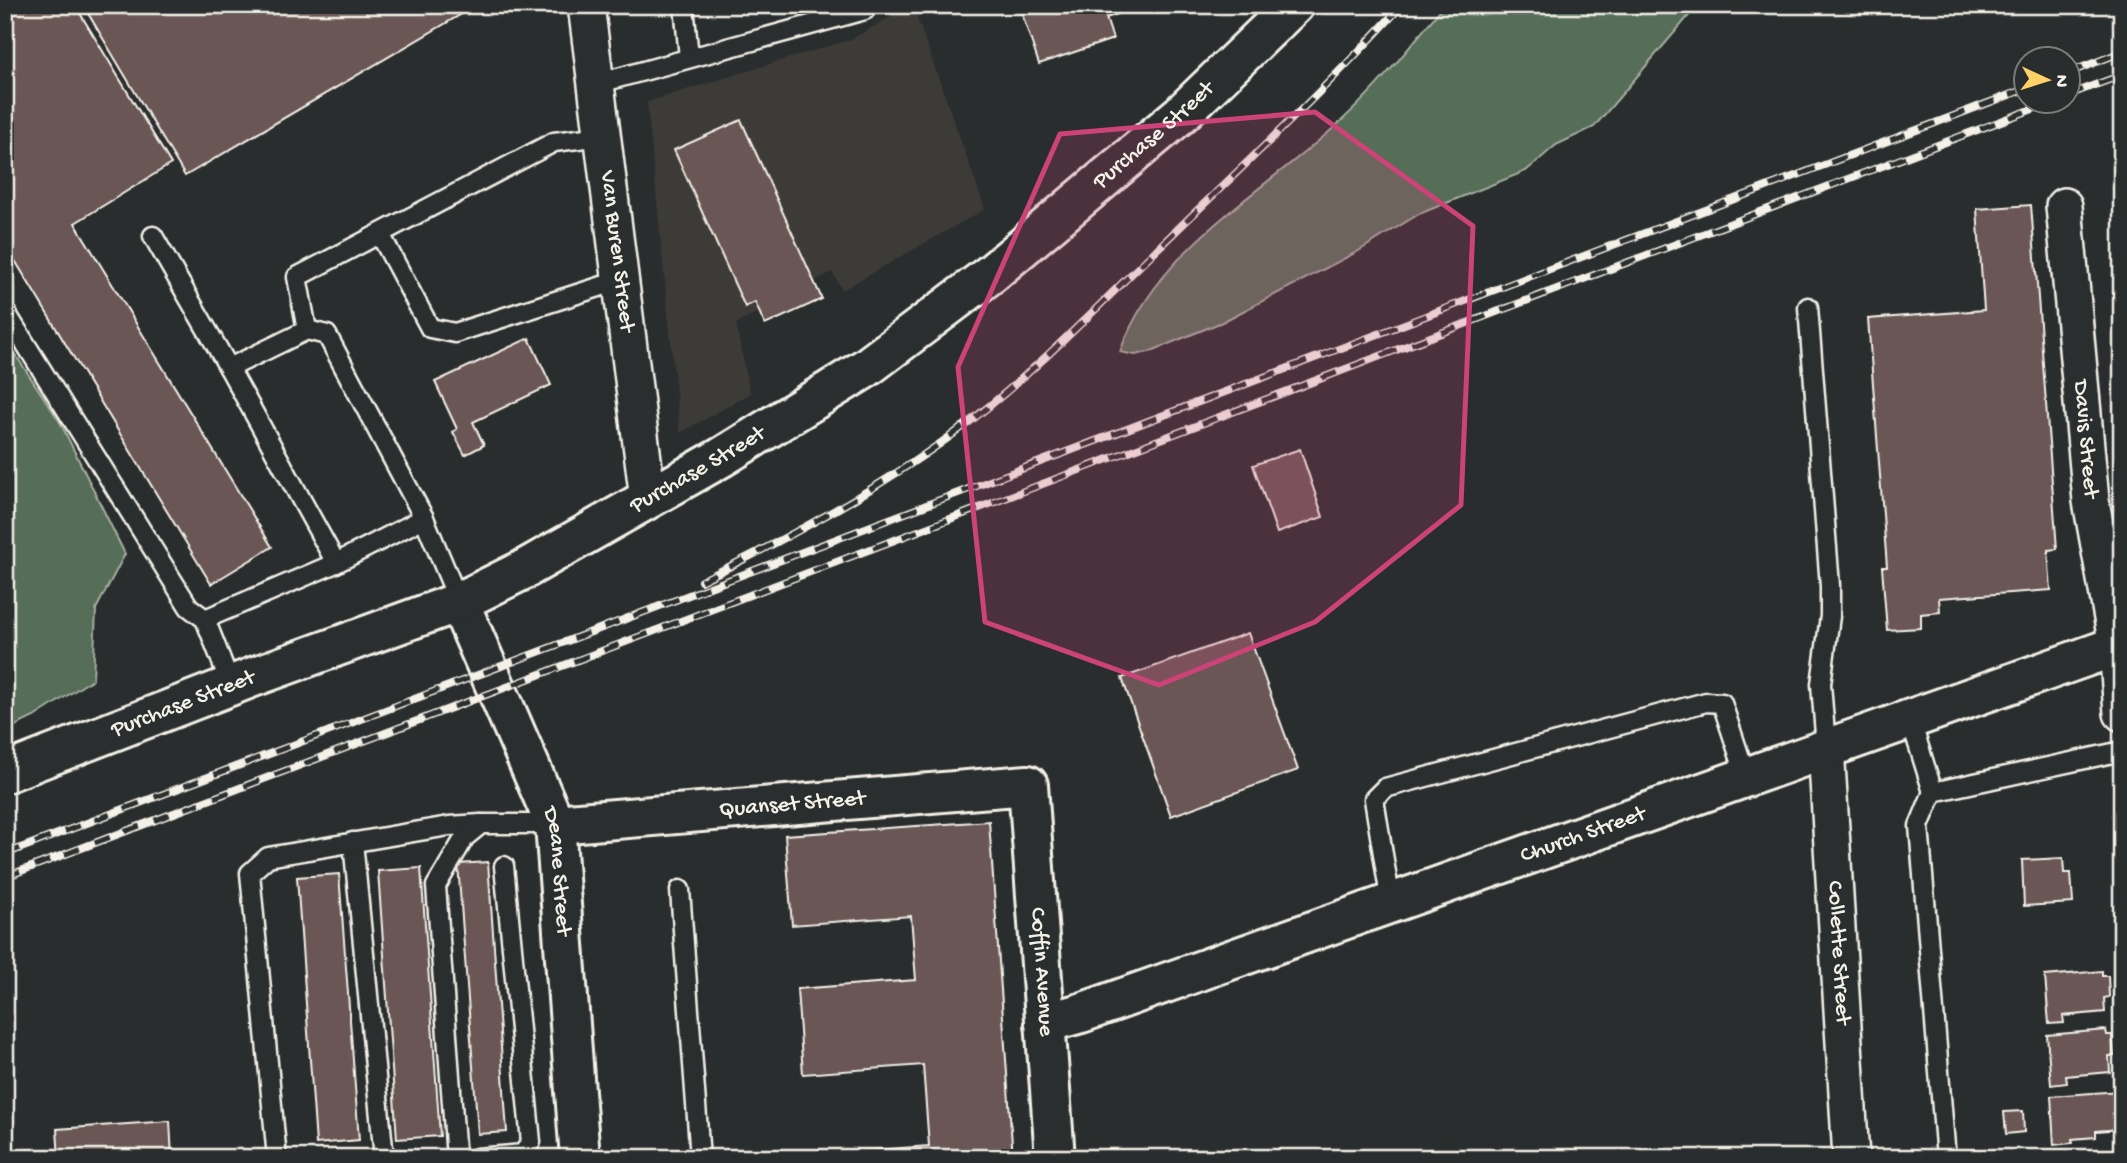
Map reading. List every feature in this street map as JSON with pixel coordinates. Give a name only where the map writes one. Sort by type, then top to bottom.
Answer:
[{"type":"main road","name":"Purchase Street","points":[[5,774],[231,685],[459,602],[523,570],[795,413],[930,322],[1118,170],[1181,114],[1294,5]]},
{"type":"main road","name":"Deane Street","points":[[459,602],[555,824],[580,1158]]},
{"type":"main road","name":"Church Street","points":[[1045,1023],[1082,1013],[2119,645]]},
{"type":"main road","name":"Quanset Street","points":[[555,824],[1028,785]]},
{"type":"main road","name":"Coffin Avenue","points":[[1028,785],[1055,1158]]},
{"type":"street","name":"Van Buren Street","points":[[586,5],[648,499]]},
{"type":"street","name":"Davis Street","points":[[2064,206],[2091,501],[2119,645],[2122,713]]},
{"type":"street","name":"Collette Street","points":[[1826,747],[1851,1158]]},
{"type":"lane","points":[[684,5],[690,58]]},
{"type":"lane","points":[[596,84],[865,10],[864,5]]},
{"type":"lane","points":[[307,330],[297,277],[554,142],[603,136]]},
{"type":"lane","points":[[380,234],[430,328],[455,333],[621,280]]},
{"type":"lane","points":[[153,236],[336,563]]},
{"type":"lane","points":[[1808,307],[1831,601],[1821,684],[1826,747]]},
{"type":"lane","points":[[5,311],[189,607],[205,619],[231,685]]},
{"type":"lane","points":[[229,368],[307,330],[327,335],[424,518],[459,602]]},
{"type":"lane","points":[[205,619],[336,563],[424,518]]},
{"type":"lane","points":[[1391,903],[1374,799],[1385,788],[1706,702],[1722,703],[1746,776]]},
{"type":"lane","points":[[1910,719],[1933,792],[1919,826],[1946,1158]]},
{"type":"lane","points":[[1933,792],[2122,751]]},
{"type":"lane","points":[[277,1158],[250,873],[268,856],[353,842],[481,824],[555,824]]},
{"type":"lane","points":[[456,1158],[436,886],[465,837],[481,824]]},
{"type":"lane","points":[[353,842],[384,1158]]},
{"type":"lane","points":[[477,1158],[523,1154],[531,1142],[504,866]]},
{"type":"lane","points":[[680,890],[700,1158]]},
{"type":"highlighted area","points":[[1315,112],[1473,226],[1461,505],[1315,622],[1159,685],[985,622],[958,367],[1060,134]]},
{"type":"shaded area","points":[[914,9],[985,209],[842,290],[832,272],[736,324],[750,394],[680,433],[647,102],[852,39],[901,11]]},
{"type":"green space","points":[[1444,5],[1698,5],[1594,127],[1556,145],[1526,171],[1419,214],[1357,252],[1222,322],[1149,352],[1135,355],[1120,352],[1136,317],[1157,285],[1182,256],[1239,204],[1346,117],[1390,71]]},
{"type":"green space","points":[[5,339],[60,422],[125,554],[96,609],[93,679],[34,717],[5,731]]},
{"type":"building","points":[[5,5],[75,5],[171,164],[75,223],[272,547],[211,584],[5,244]]},
{"type":"building","points":[[83,5],[477,5],[185,176]]},
{"type":"building","points":[[1019,5],[1144,5],[1106,18],[1113,39],[1039,64]]},
{"type":"building","points":[[741,120],[822,299],[765,325],[755,302],[745,307],[674,150]]},
{"type":"building","points":[[2031,205],[2057,549],[2048,550],[2051,590],[1939,598],[1940,612],[1921,614],[1921,628],[1887,630],[1882,567],[1887,567],[1868,319],[1984,310],[1977,209]]},
{"type":"building","points":[[529,338],[551,385],[473,422],[484,445],[465,455],[453,432],[457,429],[435,382]]},
{"type":"building","points":[[1300,449],[1323,517],[1277,533],[1253,465]]},
{"type":"building","points":[[1248,633],[1298,770],[1171,816],[1122,678]]},
{"type":"building","points":[[989,821],[1013,1158],[809,1158],[809,1155],[929,1146],[923,1065],[803,1074],[797,989],[916,980],[911,916],[792,925],[785,835]]},
{"type":"building","points":[[2063,858],[2064,873],[2071,873],[2073,903],[2024,906],[2022,860]]},
{"type":"building","points":[[488,862],[507,1132],[478,1134],[458,864]]},
{"type":"building","points":[[421,868],[440,1136],[397,1139],[378,871]]},
{"type":"building","points":[[339,874],[359,1140],[316,1144],[297,877]]},
{"type":"building","points":[[2102,971],[2102,976],[2108,976],[2109,997],[2104,998],[2105,1012],[2063,1016],[2064,1023],[2049,1024],[2045,976]]},
{"type":"building","points":[[2106,1030],[2107,1035],[2112,1035],[2114,1056],[2109,1056],[2110,1072],[2066,1076],[2067,1083],[2051,1085],[2047,1035]]},
{"type":"building","points":[[2120,1091],[2122,1129],[2096,1131],[2096,1137],[2072,1139],[2073,1143],[2054,1145],[2051,1096]]},
{"type":"building","points":[[2023,1111],[2024,1132],[2006,1134],[2004,1112]]},
{"type":"building","points":[[170,1121],[172,1158],[59,1158],[57,1129]]},
{"type":"building","points":[[2118,1152],[2119,1158],[2064,1158],[2064,1155]]},
{"type":"railway","points":[[701,581],[861,495],[952,435],[1005,393],[1312,99],[1402,5]]},
{"type":"railway","points":[[2082,68],[2122,52]]},
{"type":"railway","points":[[2082,90],[2122,75]]},
{"type":"railway","points":[[5,854],[2011,94]]},
{"type":"railway","points":[[5,877],[2014,116]]}]
